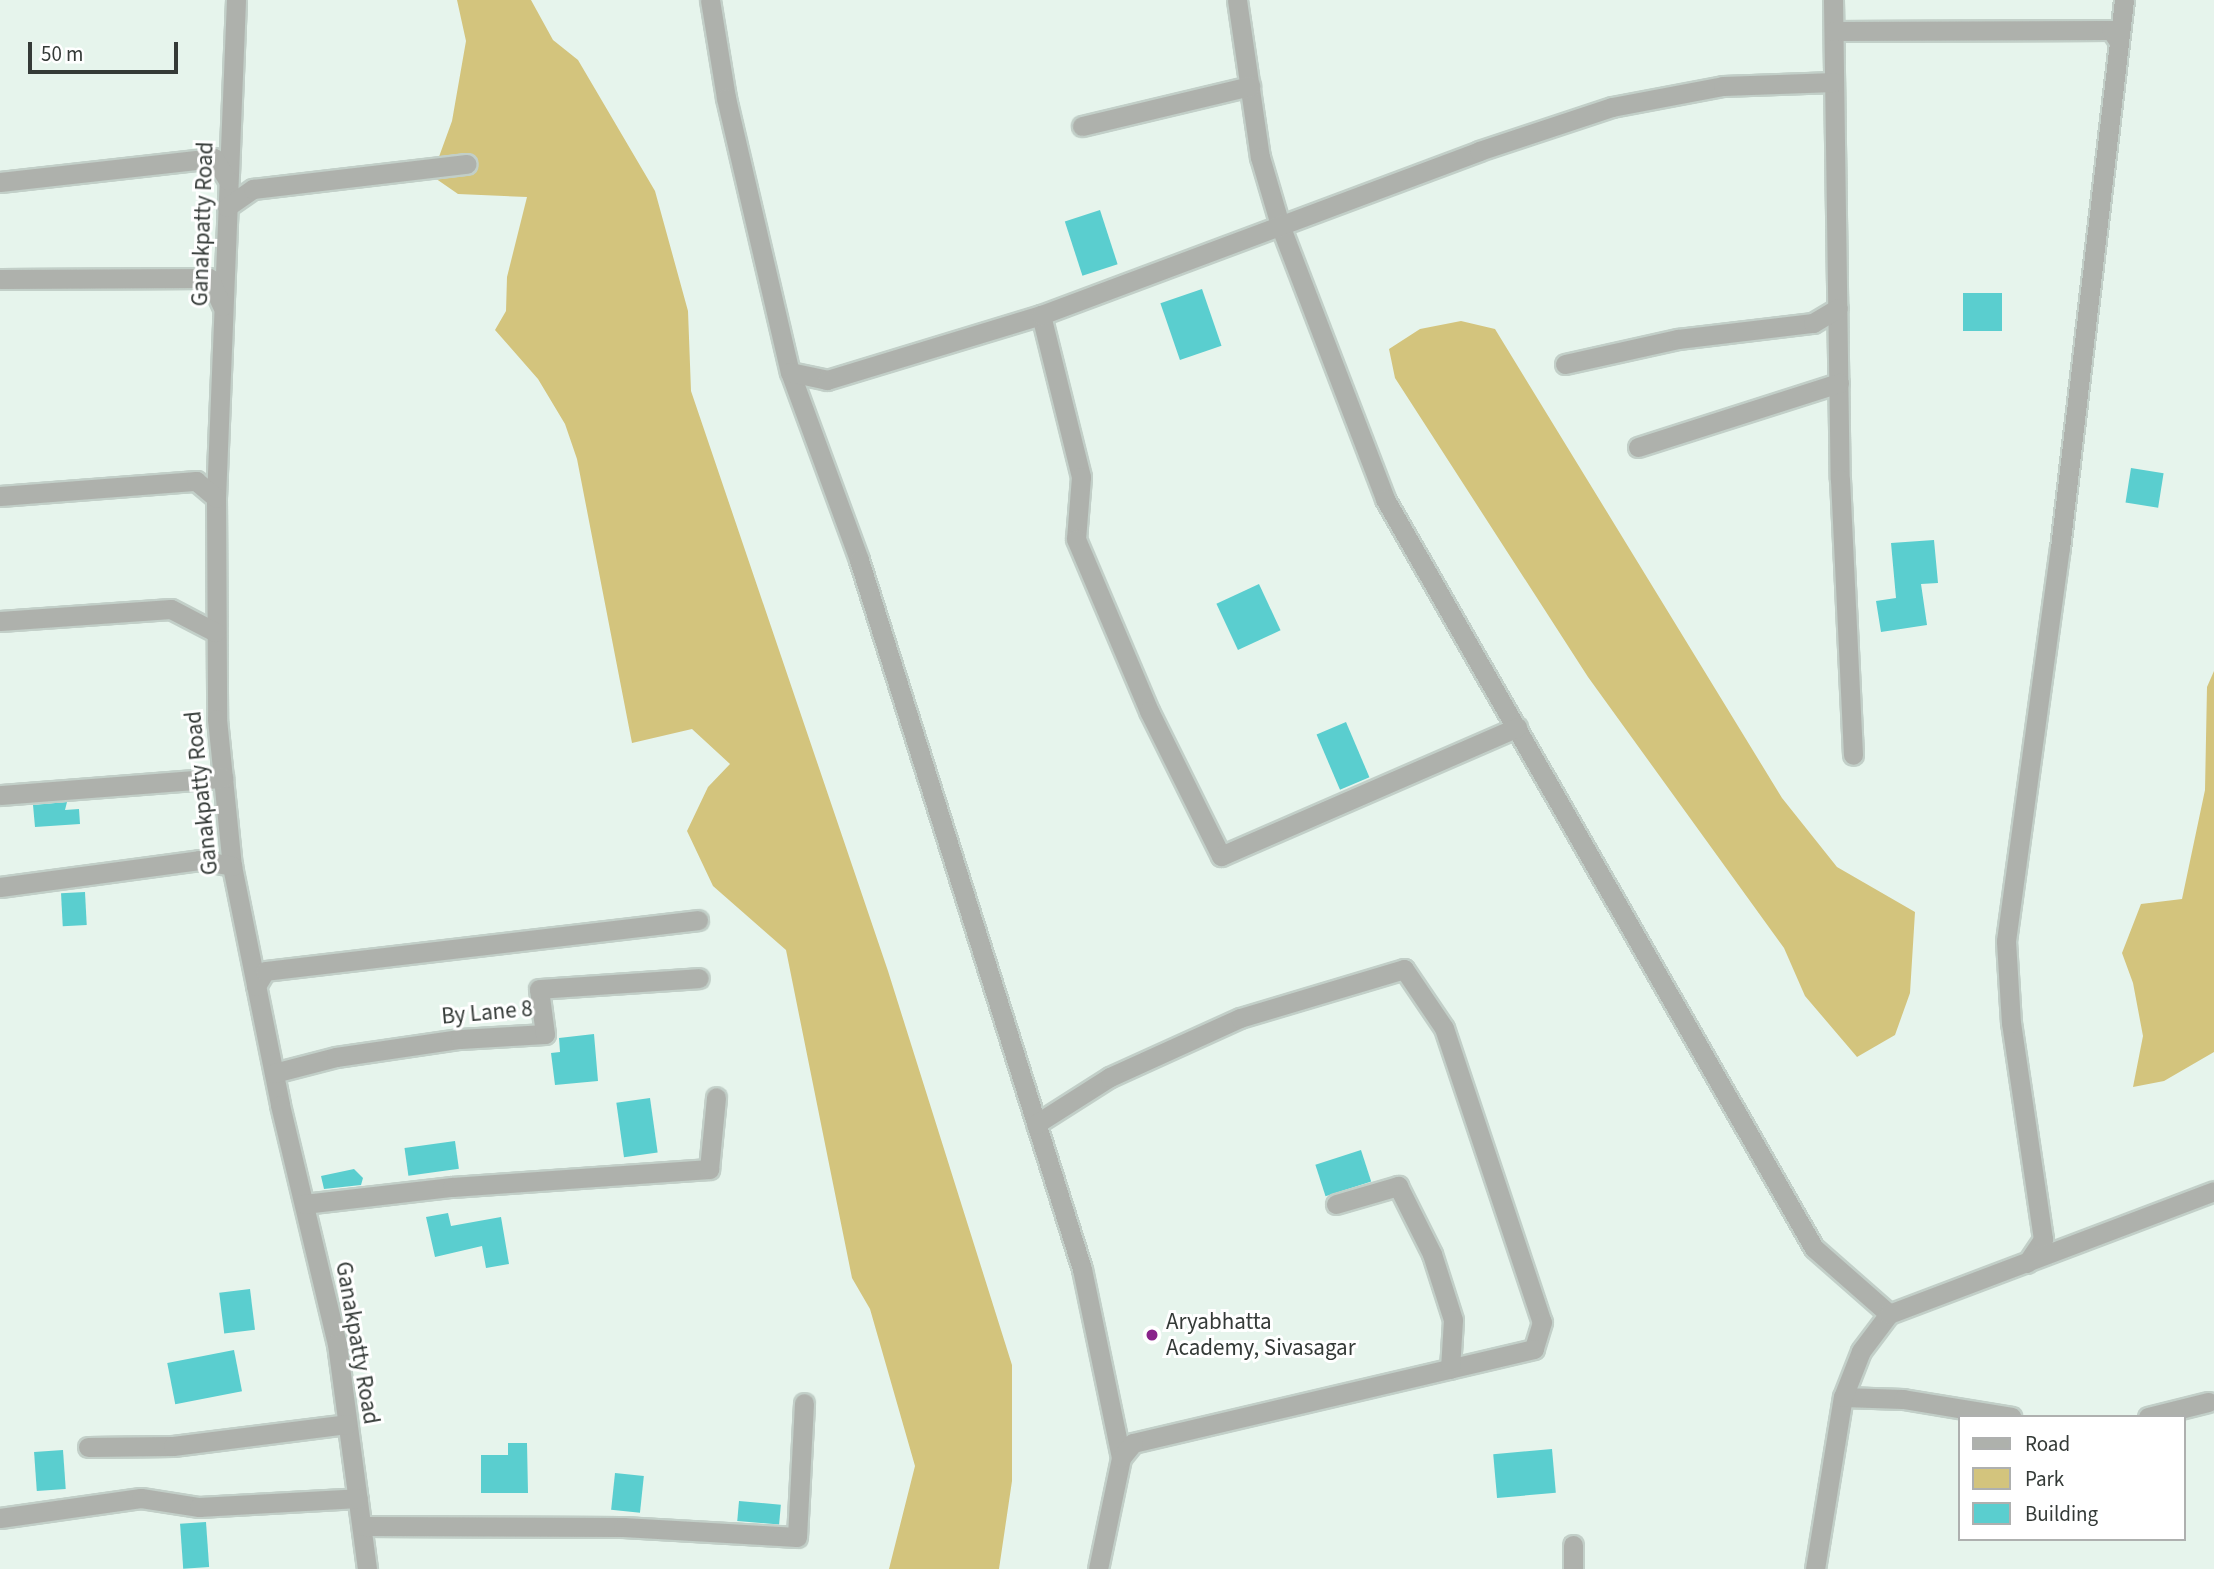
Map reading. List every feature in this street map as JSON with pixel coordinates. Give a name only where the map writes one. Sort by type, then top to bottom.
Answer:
[{"type":"street","name":"Ganakpatty Road","points":[[236,0],[216,498],[215,632],[223,778],[232,866],[256,986],[337,1345],[368,1569]]},
{"type":"street","points":[[710,0],[726,98],[790,372],[859,560],[1082,1269],[1121,1458],[1098,1569]]},
{"type":"street","points":[[1237,0],[1260,157],[1280,225],[1385,499],[1814,1248],[1889,1314]]},
{"type":"street","points":[[1833,0],[1839,383],[1853,755]]},
{"type":"street","points":[[2027,1263],[2043,1239],[2011,1023],[2006,941],[2060,548],[2124,0]]},
{"type":"street","points":[[1834,32],[2111,30],[2119,42]]},
{"type":"street","points":[[790,372],[827,380],[1041,315],[1280,225],[1612,107],[1723,86],[1834,82]]},
{"type":"street","points":[[1082,126],[1250,86]]},
{"type":"street","points":[[0,182],[214,158],[228,180]]},
{"type":"street","points":[[227,207],[253,189],[467,164]]},
{"type":"street","points":[[0,279],[209,278],[224,310]]},
{"type":"street","points":[[1565,364],[1678,339],[1813,323],[1838,308]]},
{"type":"street","points":[[1041,315],[1081,477],[1076,539],[1149,711],[1221,856],[1517,727]]},
{"type":"street","points":[[1638,447],[1839,383]]},
{"type":"street","points":[[0,496],[196,481],[216,498]]},
{"type":"street","points":[[0,621],[171,609],[215,632]]},
{"type":"street","points":[[0,795],[223,778]]},
{"type":"street","points":[[0,887],[199,860],[232,866]]},
{"type":"street","points":[[256,986],[265,971],[698,920]]},
{"type":"street","points":[[1036,1125],[1110,1077],[1240,1018],[1404,969],[1444,1028],[1542,1322],[1534,1349],[1133,1443],[1121,1458]]},
{"type":"street","name":"By Lane 8","points":[[274,1073],[336,1056],[460,1039],[545,1034],[539,989],[699,978]]},
{"type":"street","points":[[304,1204],[452,1187],[709,1169],[716,1097]]},
{"type":"street","points":[[1336,1204],[1398,1186],[1432,1254],[1454,1320],[1450,1369]]},
{"type":"street","points":[[1815,1569],[1843,1397],[1861,1351],[1889,1314],[2214,1191]]},
{"type":"street","points":[[1843,1397],[1903,1399],[2000,1415]]},
{"type":"street","points":[[2156,1415],[2208,1402]]},
{"type":"street","points":[[363,1526],[623,1527],[797,1537],[804,1404]]},
{"type":"street","points":[[88,1447],[173,1446],[347,1424]]},
{"type":"street","points":[[0,1518],[141,1498],[199,1507],[358,1499]]},
{"type":"street","points":[[1573,1545],[1573,1569]]},
{"type":"green space","points":[[457,0],[531,0],[553,40],[578,60],[655,191],[688,311],[691,391],[888,971],[1012,1365],[1012,1481],[999,1569],[889,1569],[915,1466],[870,1309],[852,1278],[786,950],[713,886],[687,831],[708,787],[730,764],[692,729],[632,743],[577,459],[565,424],[538,379],[495,330],[506,311],[507,277],[527,197],[458,194],[432,176],[452,121],[466,41]]},
{"type":"green space","points":[[1461,321],[1495,329],[1782,798],[1837,867],[1915,912],[1910,993],[1895,1035],[1857,1057],[1805,996],[1784,948],[1588,677],[1395,378],[1389,349],[1420,329]]},
{"type":"green space","points":[[2214,671],[2214,1052],[2164,1081],[2133,1087],[2143,1036],[2133,983],[2122,953],[2141,904],[2182,899],[2205,790],[2207,687]]},
{"type":"building","points":[[1100,210],[1118,264],[1082,276],[1065,221]]},
{"type":"building","points":[[1202,289],[1222,346],[1180,360],[1160,303]]},
{"type":"building","points":[[1963,293],[2002,293],[2002,331],[1963,331]]},
{"type":"building","points":[[2131,468],[2164,473],[2158,508],[2126,503]]},
{"type":"building","points":[[1934,540],[1938,583],[1921,584],[1927,625],[1881,632],[1876,601],[1896,598],[1891,543]]},
{"type":"building","points":[[1259,584],[1281,630],[1238,650],[1216,604]]},
{"type":"building","points":[[1346,722],[1369,777],[1340,790],[1317,735]]},
{"type":"building","points":[[67,802],[65,810],[79,809],[80,824],[35,827],[33,805]]},
{"type":"building","points":[[85,892],[87,925],[63,926],[61,893]]},
{"type":"building","points":[[594,1034],[598,1081],[555,1085],[551,1053],[560,1052],[559,1038]]},
{"type":"building","points":[[650,1098],[658,1152],[624,1157],[616,1103]]},
{"type":"building","points":[[455,1141],[459,1169],[408,1176],[404,1148]]},
{"type":"building","points":[[1361,1150],[1371,1181],[1326,1196],[1315,1165]]},
{"type":"building","points":[[354,1169],[363,1178],[361,1185],[324,1189],[321,1176]]},
{"type":"building","points":[[448,1213],[451,1226],[501,1217],[509,1264],[486,1268],[482,1246],[435,1257],[426,1217]]},
{"type":"building","points":[[250,1289],[255,1330],[224,1333],[219,1293]]},
{"type":"building","points":[[234,1350],[242,1391],[175,1404],[167,1363]]},
{"type":"building","points":[[508,1443],[527,1443],[528,1493],[481,1493],[481,1455],[508,1455]]},
{"type":"building","points":[[1552,1449],[1556,1493],[1497,1498],[1493,1454]]},
{"type":"building","points":[[63,1450],[66,1489],[37,1491],[34,1452]]},
{"type":"building","points":[[615,1473],[644,1476],[640,1513],[611,1510]]},
{"type":"building","points":[[739,1501],[781,1505],[779,1525],[737,1521]]},
{"type":"building","points":[[206,1522],[209,1567],[183,1569],[180,1524]]},
{"type":"place","name":"Aryabhatta Academy, Sivasagar","points":[[1152,1335]]}]
